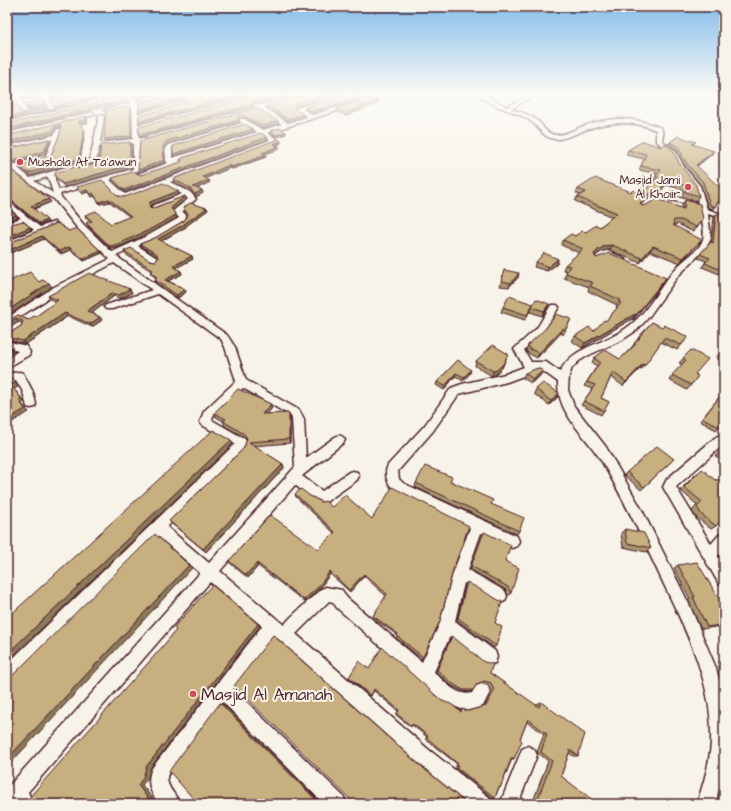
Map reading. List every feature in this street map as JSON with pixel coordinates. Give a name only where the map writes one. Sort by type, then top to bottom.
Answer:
[{"type":"street","points":[[7,135],[19,132]]},
{"type":"street","points":[[29,180],[92,161],[94,158],[96,145],[96,132]]},
{"type":"street","points":[[136,132],[138,172],[154,184]]},
{"type":"street","points":[[96,145],[136,140],[166,132]]},
{"type":"street","points":[[171,162],[168,148],[170,146],[212,132]]},
{"type":"street","points":[[106,179],[124,196],[275,140],[259,132]]},
{"type":"street","points":[[14,159],[7,162],[45,192],[57,195],[106,179],[138,172],[267,132]]},
{"type":"street","points":[[543,132],[555,137],[564,136],[575,132]]},
{"type":"street","points":[[659,132],[660,134],[658,141],[674,152],[683,169],[698,190],[707,234],[678,271],[667,280],[641,320],[630,331],[614,342],[586,351],[574,358],[567,367],[563,380],[563,390],[569,406],[580,424],[606,456],[627,493],[703,652],[716,694],[720,732],[718,765],[706,804]]},
{"type":"street","points":[[7,148],[58,133],[52,149],[47,157],[13,168]]},
{"type":"street","points":[[22,157],[52,149]]},
{"type":"street","points":[[52,174],[51,180],[57,195],[71,217],[113,258],[224,337],[228,342],[242,382],[295,413],[298,419],[297,473],[315,494],[323,498],[352,476]]},
{"type":"street","points":[[7,322],[57,289],[132,246],[152,237],[182,218],[183,216],[177,211],[192,199],[187,194],[164,180]]},
{"type":"street","points":[[155,208],[187,194]]},
{"type":"street","points":[[643,207],[655,198],[663,196],[702,208],[724,217]]},
{"type":"street","points":[[9,206],[39,230]]},
{"type":"street","points":[[7,225],[26,219]]},
{"type":"street","points":[[7,245],[54,224]]},
{"type":"street","points":[[132,246],[154,260]]},
{"type":"street","points":[[597,259],[605,252],[632,264]]},
{"type":"street","points":[[109,307],[159,291]]},
{"type":"street","points":[[530,369],[519,349],[540,330],[554,307]]},
{"type":"street","points":[[7,344],[22,349],[25,352],[7,364]]},
{"type":"street","points":[[512,541],[399,487],[393,480],[392,469],[429,428],[455,391],[462,388],[507,378],[530,369],[534,365],[542,366],[563,380]]},
{"type":"street","points":[[7,378],[19,376],[28,392],[30,404]]},
{"type":"street","points":[[7,675],[240,447],[240,442],[206,422],[206,420],[208,414],[242,382]]},
{"type":"street","points":[[16,799],[297,473],[339,440]]},
{"type":"street","points":[[720,440],[671,483],[669,487],[724,579]]},
{"type":"street","points":[[425,674],[447,624],[460,573],[478,524]]},
{"type":"street","points":[[158,528],[272,625],[286,635],[422,756],[482,804]]},
{"type":"street","points":[[710,554],[724,540]]},
{"type":"street","points":[[460,573],[500,596]]},
{"type":"street","points":[[286,635],[295,622],[326,594],[337,595],[342,603],[448,695],[466,703],[477,700],[482,692]]},
{"type":"street","points":[[447,624],[489,657]]},
{"type":"street","points":[[172,804],[158,788],[158,774],[272,625]]},
{"type":"street","points":[[222,690],[337,804]]},
{"type":"street","points":[[509,804],[528,755]]},
{"type":"building","points":[[23,132],[49,132],[7,142],[7,136]]},
{"type":"building","points":[[60,132],[84,132],[79,159],[28,173],[20,166],[51,155]]},
{"type":"building","points":[[105,132],[131,132],[131,136],[104,139]]},
{"type":"building","points":[[139,132],[151,132],[139,135]]},
{"type":"building","points":[[172,132],[198,132],[167,141],[163,146],[164,160],[138,170],[140,141]]},
{"type":"building","points":[[219,132],[244,132],[173,154],[173,146]]},
{"type":"building","points":[[271,132],[286,132],[276,135]]},
{"type":"building","points":[[261,133],[267,137],[124,190],[112,178],[136,171],[136,173],[141,175],[181,162],[182,158]]},
{"type":"building","points":[[678,136],[696,142],[692,144],[714,151],[696,165],[718,186],[724,187],[724,195],[714,207],[710,205],[703,182],[687,164],[678,147],[670,142]]},
{"type":"building","points":[[49,139],[44,151],[13,161],[7,159],[7,149]]},
{"type":"building","points":[[278,139],[281,141],[273,144],[279,146],[262,153],[266,155],[232,167],[229,165],[203,177],[209,180],[193,187],[202,190],[195,194],[190,188],[173,179]]},
{"type":"building","points":[[643,141],[661,147],[665,144],[673,150],[679,163],[696,185],[699,196],[685,192],[686,186],[669,180],[659,190],[647,195],[640,203],[642,206],[657,199],[684,209],[685,200],[700,204],[703,219],[696,227],[681,220],[674,220],[673,225],[702,240],[683,258],[653,246],[642,258],[612,245],[605,246],[598,250],[594,254],[596,258],[609,253],[666,278],[636,315],[635,314],[585,343],[575,336],[589,327],[594,331],[604,320],[606,321],[621,303],[618,302],[620,300],[590,286],[593,283],[566,273],[570,266],[565,265],[583,249],[563,240],[571,234],[575,236],[582,231],[586,232],[596,225],[600,227],[617,213],[577,197],[586,192],[578,189],[595,178],[631,192],[633,190],[641,194],[658,177],[656,176],[661,170],[641,166],[646,154],[628,150]]},
{"type":"building","points":[[130,142],[130,165],[63,184],[55,176],[55,173],[78,166],[77,169],[99,163],[101,145]]},
{"type":"building","points":[[7,167],[49,199],[31,206],[47,220],[39,223],[7,197]]},
{"type":"building","points":[[102,180],[118,196],[125,197],[163,183],[178,191],[150,202],[149,207],[151,209],[185,196],[171,208],[176,215],[147,231],[110,246],[86,223],[92,221],[85,215],[96,211],[111,224],[131,216],[109,199],[99,202],[93,193],[90,194],[87,190],[80,192],[77,187]]},
{"type":"building","points":[[190,203],[207,208],[185,224],[158,239],[192,256],[173,266],[181,271],[165,280],[185,289],[177,295],[155,280],[157,277],[150,272],[153,270],[124,251],[131,248],[149,260],[156,261],[158,258],[157,254],[140,244],[155,238],[185,220],[188,214],[183,208]]},
{"type":"building","points":[[7,207],[16,215],[7,218]]},
{"type":"building","points":[[716,214],[724,216],[724,267],[721,270],[705,263],[710,258],[700,254],[711,242],[713,243]]},
{"type":"building","points":[[23,221],[30,227],[7,237],[7,225]]},
{"type":"building","points":[[57,223],[69,231],[76,228],[101,251],[83,259],[69,247],[59,251],[42,236],[7,251],[7,244]]},
{"type":"building","points":[[544,253],[558,259],[548,267],[536,262]]},
{"type":"building","points":[[504,270],[519,273],[511,283],[502,281]]},
{"type":"building","points":[[30,272],[39,282],[42,280],[49,283],[7,311],[7,282]]},
{"type":"building","points":[[89,273],[130,289],[119,295],[112,293],[87,311],[100,317],[90,324],[65,313],[23,341],[7,337],[7,335],[21,326],[23,321],[16,318],[7,324],[7,321],[18,315],[28,320],[34,316],[35,317],[58,300],[48,296]]},
{"type":"building","points":[[509,296],[533,304],[527,315],[503,307]]},
{"type":"building","points":[[536,299],[549,304],[544,311],[532,307]]},
{"type":"building","points":[[556,314],[571,319],[565,330],[563,328],[539,353],[530,349],[528,345],[546,328]]},
{"type":"building","points":[[652,322],[662,327],[664,325],[688,337],[681,345],[664,338],[645,365],[643,364],[626,382],[613,372],[601,398],[609,402],[604,411],[584,401],[595,385],[587,382],[600,362],[594,358],[605,350],[620,359],[636,344],[634,343],[640,338],[639,337]]},
{"type":"building","points":[[493,345],[508,354],[504,363],[497,370],[493,371],[476,361]]},
{"type":"building","points":[[7,347],[12,348],[7,352]]},
{"type":"building","points":[[724,347],[724,357],[719,354]]},
{"type":"building","points":[[691,350],[708,359],[695,374],[698,376],[691,385],[672,375],[686,360],[683,358]]},
{"type":"building","points":[[458,360],[471,370],[464,377],[456,373],[445,386],[437,382]]},
{"type":"building","points":[[538,368],[543,371],[533,379],[525,373]]},
{"type":"building","points":[[12,378],[15,383],[11,385],[21,398],[19,400],[25,409],[7,420],[7,379]]},
{"type":"building","points":[[543,383],[559,393],[551,401],[536,389]]},
{"type":"building","points":[[238,389],[271,404],[262,414],[289,413],[289,439],[249,442],[283,464],[203,549],[169,521],[244,448],[247,438],[244,434],[223,421],[226,419],[214,413]]},
{"type":"building","points":[[724,391],[724,421],[719,427],[703,418]]},
{"type":"building","points":[[213,430],[231,440],[7,654],[7,618]]},
{"type":"building","points":[[657,446],[674,459],[644,487],[627,472]]},
{"type":"building","points":[[724,448],[724,455],[720,452]]},
{"type":"building","points":[[425,466],[452,477],[450,481],[493,500],[491,504],[524,518],[519,531],[416,483]]},
{"type":"building","points":[[702,469],[715,480],[724,479],[724,517],[716,526],[701,514],[697,507],[702,502],[684,487]]},
{"type":"building","points":[[392,487],[469,526],[453,570],[440,621],[423,657],[397,636],[398,634],[373,616],[387,594],[364,574],[349,590],[330,571],[319,586],[304,600],[257,563],[246,575],[229,561],[270,515],[318,549],[335,532],[295,494],[301,489],[310,496],[322,502],[325,501],[332,507],[345,495],[372,519]]},
{"type":"building","points":[[625,529],[644,533],[651,548],[627,543]]},
{"type":"building","points":[[484,532],[511,545],[505,561],[519,568],[511,593],[508,587],[471,566]]},
{"type":"building","points":[[155,534],[189,565],[7,759],[7,681]]},
{"type":"building","points":[[697,562],[724,607],[724,624],[707,627],[693,597],[695,597],[678,565]]},
{"type":"building","points":[[467,582],[502,602],[495,623],[502,627],[496,646],[458,618]]},
{"type":"building","points":[[212,585],[258,624],[146,767],[143,778],[138,785],[152,804],[30,804],[27,800],[163,646],[176,630],[174,627]]},
{"type":"building","points":[[273,635],[416,762],[467,804],[355,804],[234,686]]},
{"type":"building","points":[[452,636],[484,662],[493,664],[490,673],[539,707],[541,702],[585,734],[578,756],[570,750],[561,776],[594,801],[593,804],[536,804],[552,761],[541,752],[547,734],[528,719],[520,739],[522,741],[514,759],[512,757],[494,800],[493,796],[457,768],[458,764],[427,738],[428,736],[413,724],[411,726],[397,714],[399,710],[374,689],[371,696],[349,677],[359,661],[369,669],[382,647],[442,701],[451,704],[461,712],[462,709],[468,711],[486,706],[494,691],[491,683],[484,681],[477,684],[473,690],[463,690],[453,684],[437,670]]},
{"type":"building","points":[[220,703],[320,804],[198,804],[169,771]]},
{"type":"place","name":"Mushola At Ta'awun","points":[[20,162]]},
{"type":"place","name":"Masjid Jami Al Khoiir","points":[[688,187]]},
{"type":"place","name":"Masjid Al Amanah","points":[[193,694]]}]
